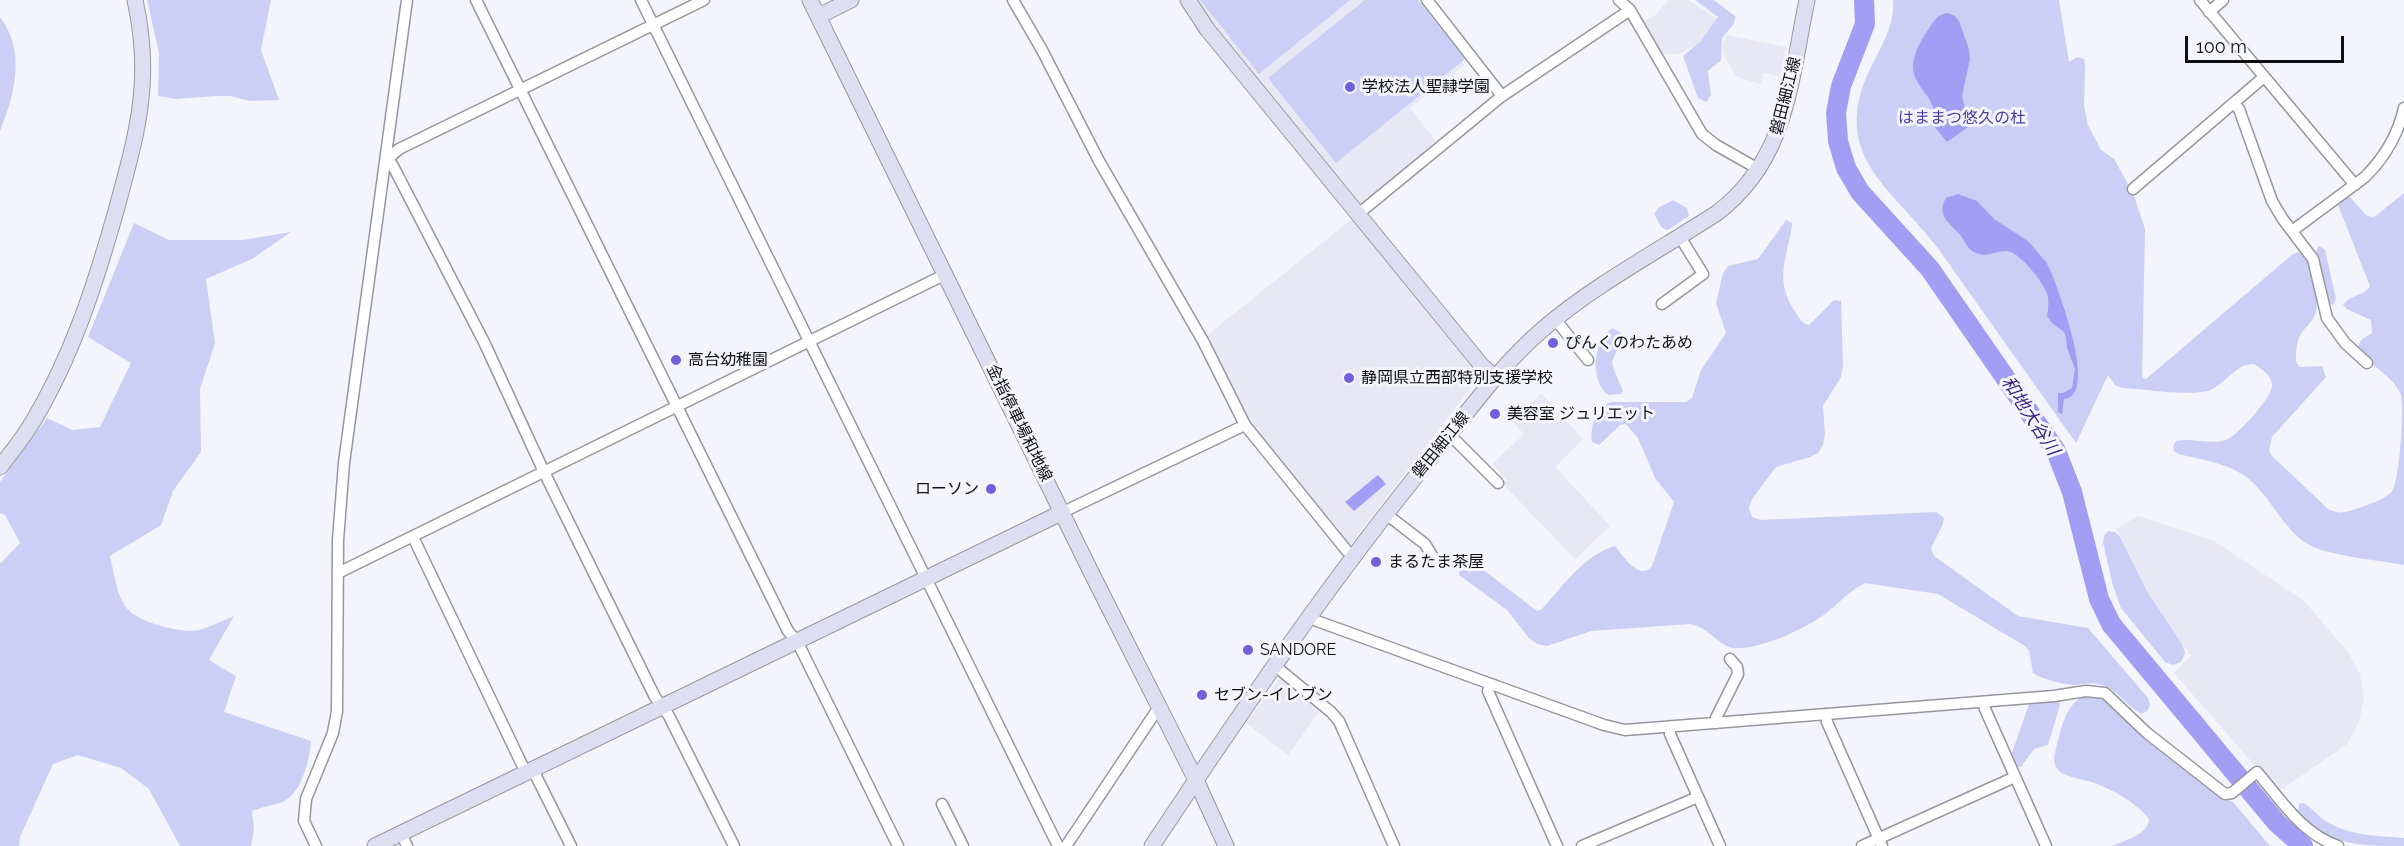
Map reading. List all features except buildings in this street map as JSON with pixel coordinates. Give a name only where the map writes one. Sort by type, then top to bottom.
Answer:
[{"type":"main road","points":[[0,467],[32,424],[68,354],[105,250],[138,124],[143,92],[144,61],[141,28],[135,0]]},
{"type":"main road","name":"金指停車場和地線","points":[[810,0],[1196,780],[1226,846]]},
{"type":"main road","points":[[819,16],[851,0]]},
{"type":"main road","points":[[1188,0],[1207,29],[1357,215],[1482,366],[1496,378]]},
{"type":"main road","name":"磐田細江線","points":[[1152,846],[1274,665],[1354,556],[1518,353],[1555,319],[1728,205],[1760,170],[1780,127],[1807,0]]},
{"type":"main road","points":[[375,846],[404,840],[529,772],[1063,512]]},
{"type":"street","points":[[316,846],[304,821],[306,799],[333,733],[336,711],[338,540],[344,464],[407,0]]},
{"type":"street","points":[[476,0],[788,631],[797,641],[898,846]]},
{"type":"street","points":[[641,0],[1058,846]]},
{"type":"street","points":[[386,156],[391,156],[399,149],[704,0]]},
{"type":"street","points":[[1013,0],[1042,50],[1099,161],[1203,341],[1245,425],[1340,542],[1354,556]]},
{"type":"street","points":[[1427,0],[1502,96]]},
{"type":"street","points":[[1619,0],[1630,10],[1702,134],[1716,145],[1760,170]]},
{"type":"street","points":[[2200,0],[2355,185]]},
{"type":"street","points":[[2210,12],[2223,0]]},
{"type":"street","points":[[1357,215],[1502,96],[1630,10]]},
{"type":"street","points":[[2133,189],[2264,77]]},
{"type":"street","points":[[2233,103],[2239,109],[2272,201],[2313,259],[2327,318],[2345,343],[2367,363]]},
{"type":"street","points":[[2292,231],[2355,185],[2374,168],[2390,145],[2404,108]]},
{"type":"street","points":[[386,156],[484,342],[544,472],[655,697],[663,707],[734,846]]},
{"type":"street","points":[[1662,304],[1703,274],[1680,237]]},
{"type":"street","points":[[339,573],[946,274]]},
{"type":"street","points":[[1555,319],[1588,360]]},
{"type":"street","points":[[1063,512],[1245,425]]},
{"type":"street","points":[[1450,435],[1498,483]]},
{"type":"street","points":[[1386,514],[1425,544],[1433,557]]},
{"type":"street","points":[[413,537],[529,772],[571,846]]},
{"type":"street","points":[[1310,616],[1317,621],[1614,728],[1636,730],[2054,696],[2086,691],[2105,693],[2152,738],[2225,794],[2230,795],[2258,772],[2300,823],[2322,840],[2338,846]]},
{"type":"street","points":[[1717,723],[1716,718],[1738,675],[1737,668],[1730,659]]},
{"type":"street","points":[[1274,665],[1339,721],[1394,846]]},
{"type":"street","points":[[1490,684],[1488,691],[1557,846]]},
{"type":"street","points":[[1984,702],[1985,709],[2046,846]]},
{"type":"street","points":[[1066,846],[1159,707]]},
{"type":"street","points":[[1827,714],[1827,722],[1881,842]]},
{"type":"street","points":[[1670,727],[1670,734],[1719,846]]},
{"type":"street","points":[[1862,846],[1881,842],[2015,777]]},
{"type":"street","points":[[1581,846],[1698,797]]},
{"type":"street","points":[[942,804],[963,846]]},
{"type":"shaded area","name":"学校法人聖隷学園","points":[[1196,0],[1418,0],[1464,65],[1410,108],[1436,141],[1362,205],[1209,21]]},
{"type":"shaded area","points":[[1669,0],[1689,0],[1718,20],[1697,45],[1678,54],[1661,54],[1642,22],[1654,16]]},
{"type":"shaded area","points":[[1948,13],[1959,21],[1969,49],[1970,59],[1962,96],[1969,122],[1968,127],[1947,142],[1934,126],[1931,102],[1914,75],[1913,64],[1917,49],[1932,24],[1938,16]]},
{"type":"shaded area","points":[[1726,35],[1786,47],[1780,77],[1763,72],[1761,84],[1737,77],[1725,58],[1723,48]]},
{"type":"shaded area","points":[[1958,194],[1977,201],[1994,219],[2028,241],[2046,262],[2052,274],[2074,342],[2077,363],[2078,381],[2074,394],[2064,399],[2062,414],[2058,412],[2058,393],[2072,388],[2075,369],[2064,332],[2047,316],[2048,297],[2043,285],[2032,270],[2012,253],[2003,251],[1980,254],[1969,248],[1946,220],[1942,210],[1946,198]]},
{"type":"shaded area","name":"静岡県立西部特別支援学校","points":[[1352,219],[1472,368],[1470,389],[1348,547],[1248,422],[1205,337]]},
{"type":"shaded area","points":[[1541,393],[1583,439],[1555,467],[1610,526],[1575,559],[1503,484],[1507,480],[1492,464],[1524,434],[1514,423]]},
{"type":"shaded area","points":[[1378,475],[1386,484],[1354,511],[1345,502]]},
{"type":"shaded area","points":[[2138,516],[2214,541],[2303,600],[2348,652],[2360,674],[2364,698],[2359,722],[2347,744],[2278,792],[2174,673],[2191,656],[2155,606],[2116,529]]},
{"type":"shaded area","points":[[1282,676],[1321,709],[1288,755],[1246,723]]},
{"type":"green space","points":[[147,0],[271,0],[261,50],[279,100],[249,101],[231,96],[176,99],[158,96],[159,53]]},
{"type":"green space","points":[[1200,0],[1350,0],[1259,74]]},
{"type":"green space","points":[[1365,0],[1418,0],[1465,59],[1336,163],[1268,78]]},
{"type":"green space","points":[[1695,0],[1714,0],[1736,17],[1733,25],[1722,38],[1721,60],[1708,71],[1711,95],[1706,102],[1698,98],[1683,56],[1700,42],[1718,17]]},
{"type":"green space","name":"はままつ悠久の杜","points":[[1893,0],[2059,0],[2069,62],[2077,57],[2084,59],[2084,106],[2088,125],[2101,150],[2114,159],[2133,193],[2145,229],[2142,378],[2146,379],[2293,254],[2299,252],[2304,256],[2314,279],[2317,306],[2313,318],[2299,338],[2296,361],[2300,367],[2322,366],[2326,377],[2272,437],[2269,450],[2272,456],[2328,509],[2336,512],[2347,512],[2372,503],[2392,491],[2401,444],[2402,414],[2401,395],[2397,388],[2367,360],[2358,347],[2361,340],[2372,333],[2371,320],[2343,305],[2349,299],[2365,292],[2370,286],[2338,205],[2346,197],[2350,197],[2366,215],[2373,218],[2404,193],[2404,565],[2339,554],[2306,543],[2288,527],[2258,488],[2240,473],[2218,463],[2178,454],[2174,451],[2173,446],[2176,441],[2222,441],[2233,436],[2247,423],[2267,397],[2272,385],[2263,370],[2254,364],[2241,367],[2219,385],[2207,391],[2198,392],[2177,393],[2123,388],[2116,386],[2108,375],[2076,443],[1937,247],[1871,168],[1861,147],[1857,125],[1859,99],[1890,27]]},
{"type":"green space","points":[[0,17],[13,44],[15,73],[10,102],[0,131]]},
{"type":"green space","points":[[1673,200],[1687,208],[1689,216],[1668,230],[1662,228],[1654,214],[1658,208]]},
{"type":"green space","points":[[1786,220],[1792,223],[1783,281],[1789,302],[1801,321],[1809,325],[1834,300],[1841,301],[1843,366],[1841,377],[1823,406],[1825,435],[1823,445],[1818,453],[1810,457],[1776,467],[1752,499],[1749,508],[1752,517],[1761,520],[1936,512],[1944,518],[1931,548],[1934,556],[2018,616],[2088,628],[2148,698],[2150,705],[2147,711],[2142,714],[2136,711],[2105,686],[2095,683],[2064,684],[2047,680],[2033,673],[2029,651],[2025,646],[1938,594],[1865,583],[1806,626],[1769,642],[1745,648],[1728,647],[1703,629],[1690,624],[1591,631],[1547,646],[1537,644],[1529,638],[1507,610],[1459,575],[1460,565],[1463,562],[1473,562],[1537,611],[1542,609],[1584,564],[1604,550],[1615,546],[1632,566],[1642,571],[1652,566],[1674,502],[1655,478],[1638,438],[1626,424],[1620,425],[1599,445],[1592,442],[1595,418],[1601,408],[1612,402],[1686,402],[1692,398],[1701,370],[1726,333],[1716,303],[1723,273],[1728,266],[1758,259]]},
{"type":"green space","points":[[134,223],[169,240],[243,240],[291,232],[252,259],[206,279],[215,343],[200,389],[201,452],[173,491],[161,525],[110,556],[117,588],[125,606],[130,612],[148,622],[191,631],[203,629],[234,616],[209,660],[236,676],[224,712],[311,741],[308,758],[299,785],[288,799],[252,811],[254,829],[251,846],[180,846],[149,789],[121,768],[78,755],[53,764],[20,837],[19,846],[0,846],[0,564],[20,543],[5,515],[0,513],[0,482],[47,418],[72,430],[100,427],[131,363],[88,337]]},
{"type":"green space","points":[[2319,246],[2325,250],[2336,299],[2333,305],[2327,302],[2316,252]]},
{"type":"green space","points":[[1612,328],[1623,336],[1612,362],[1623,391],[1621,394],[1608,395],[1598,380],[1596,361],[1600,342]]},
{"type":"green space","points":[[2108,531],[2115,532],[2120,537],[2148,593],[2182,644],[2185,653],[2181,662],[2173,665],[2165,662],[2121,608],[2113,586],[2103,543]]},
{"type":"green space","points":[[2086,696],[2103,698],[2149,742],[2219,796],[2233,802],[2270,846],[2112,846],[2140,833],[2148,825],[2149,819],[2138,808],[2116,793],[2066,775],[2058,770],[2054,762],[2058,740],[2068,712],[2072,705]]},
{"type":"green space","points":[[2059,701],[2060,705],[2048,745],[2034,749],[2021,767],[2015,766],[2012,753],[2029,704]]},
{"type":"green space","points":[[2303,803],[2325,821],[2347,831],[2404,838],[2404,846],[2373,846],[2335,838],[2311,825],[2298,814],[2299,804]]},
{"type":"waterway","name":"和地大谷川","points":[[1864,0],[1865,24],[1841,86],[1836,113],[1838,141],[1846,168],[1860,192],[1930,269],[2056,451],[2072,492],[2099,599],[2111,624],[2277,823],[2303,846]]},
{"type":"place","name":"学校法人聖隷学園","points":[[1350,87]]},
{"type":"place","name":"ぴんくのわたあめ","points":[[1553,343]]},
{"type":"place","name":"高台幼稚園","points":[[676,360]]},
{"type":"place","name":"静岡県立西部特別支援学校","points":[[1349,378]]},
{"type":"place","name":"美容室 ジュリエット","points":[[1495,414]]},
{"type":"place","name":"ローソン","points":[[991,489]]},
{"type":"place","name":"まるたま茶屋","points":[[1376,562]]},
{"type":"place","name":"SANDORE","points":[[1248,650]]},
{"type":"place","name":"セブン-イレブン","points":[[1202,695]]}]
